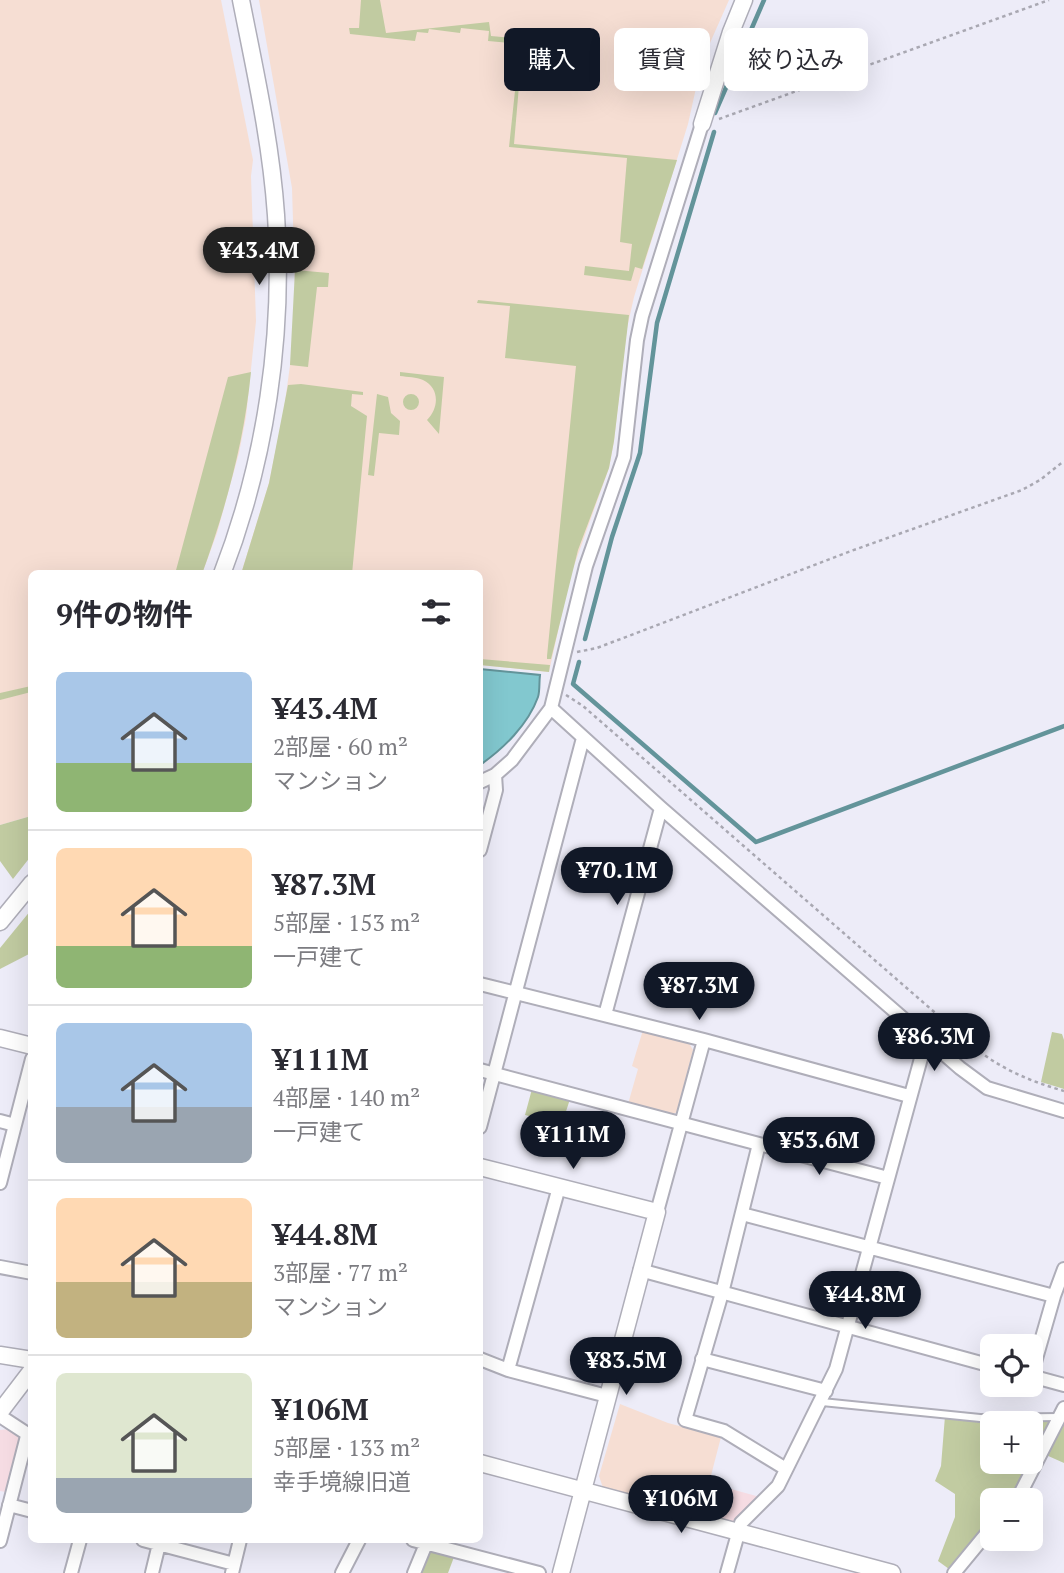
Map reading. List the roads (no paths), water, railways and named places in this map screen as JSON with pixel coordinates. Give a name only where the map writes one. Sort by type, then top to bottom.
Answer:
[{"type":"street","points":[[223,570],[246,505],[263,428],[271,383],[277,288],[277,243],[271,174],[241,0]]},
{"type":"street","points":[[483,781],[495,775],[524,747],[551,708],[586,566],[624,457],[642,316],[731,32],[744,0]]},
{"type":"street","points":[[551,708],[926,1040],[987,1088],[1064,1111]]},
{"type":"street","points":[[483,1115],[583,738]]},
{"type":"street","points":[[483,839],[496,790],[495,775]]},
{"type":"street","points":[[605,1016],[661,808]]},
{"type":"street","points":[[0,922],[28,888]]},
{"type":"street","points":[[483,985],[704,1040],[909,1096]]},
{"type":"street","points":[[0,1038],[28,1045]]},
{"type":"street","points":[[561,1573],[640,1270],[704,1040]]},
{"type":"street","points":[[727,1573],[741,1523],[778,1486],[836,1369],[926,1040]]},
{"type":"street","points":[[483,1070],[888,1178]]},
{"type":"street","points":[[0,1183],[28,1075]]},
{"type":"street","points":[[0,1121],[15,1125]]},
{"type":"street","points":[[759,1144],[722,1293],[685,1420],[724,1431],[786,1469]]},
{"type":"street","points":[[483,1168],[657,1212]]},
{"type":"street","points":[[508,1370],[559,1187]]},
{"type":"street","points":[[742,1214],[1054,1296]]},
{"type":"street","points":[[0,1267],[28,1272]]},
{"type":"street","points":[[1043,1334],[1064,1269]]},
{"type":"street","points":[[640,1270],[980,1363]]},
{"type":"street","points":[[0,1355],[28,1359]]},
{"type":"street","points":[[702,1359],[824,1397]]},
{"type":"street","points":[[483,1360],[508,1370],[607,1396]]},
{"type":"street","points":[[28,1376],[0,1414],[28,1435]]},
{"type":"street","points":[[1043,1379],[1064,1385]]},
{"type":"street","points":[[1023,1488],[1061,1412]]},
{"type":"street","points":[[0,1541],[28,1439]]},
{"type":"street","points":[[483,1464],[892,1573]]},
{"type":"street","points":[[9,1505],[28,1510]]},
{"type":"street","points":[[954,1573],[980,1542]]},
{"type":"street","points":[[72,1573],[79,1543]]},
{"type":"street","points":[[152,1543],[233,1569],[239,1543]]},
{"type":"street","points":[[342,1573],[357,1543]]},
{"type":"street","points":[[414,1573],[420,1543]]},
{"type":"street","points":[[424,1543],[539,1573]]},
{"type":"street","points":[[152,1573],[159,1545]]},
{"type":"street","points":[[484,1573],[488,1559]]},
{"type":"lane","points":[[824,1397],[980,1418],[1061,1412]]},
{"type":"water","points":[[483,669],[540,675],[539,692],[534,707],[521,727],[483,763]]},
{"type":"waterway","points":[[715,113],[764,0]]},
{"type":"waterway","points":[[585,639],[612,537],[640,453],[657,323],[714,132]]},
{"type":"waterway","points":[[579,662],[573,684],[756,842],[1064,726]]}]
